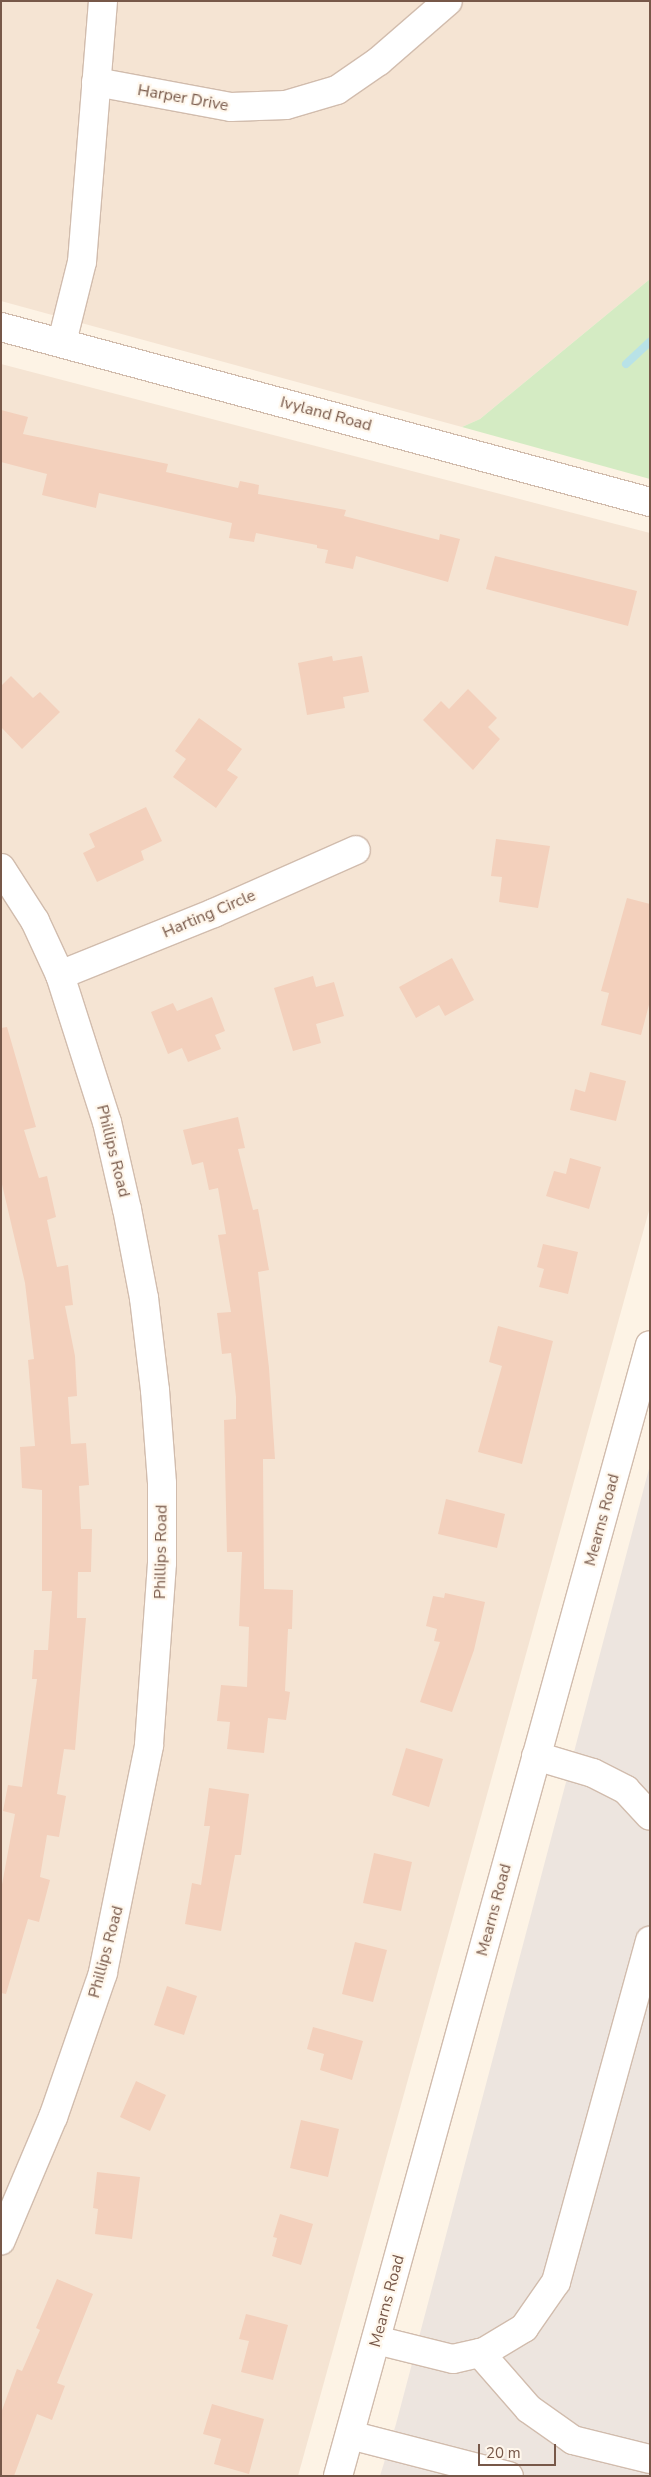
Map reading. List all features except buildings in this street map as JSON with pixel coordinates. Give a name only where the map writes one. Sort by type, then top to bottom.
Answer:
[{"type":"street","points":[[62,342],[82,262],[102,1]]},
{"type":"street","name":"Harper Drive","points":[[96,82],[231,107],[286,106],[337,90],[379,61],[448,1]]},
{"type":"street","name":"Ivyland Road","points":[[1,327],[650,502]]},
{"type":"street","name":"Harting Circle","points":[[60,975],[214,914],[356,850]]},
{"type":"street","name":"Phillips Road","points":[[1,868],[35,921],[60,975],[107,1122],[144,1298],[160,1465],[162,1563],[149,1746],[105,1963],[52,2117],[1,2240]]},
{"type":"street","name":"Mearns Road","points":[[338,2476],[650,1345]]},
{"type":"street","points":[[536,1756],[594,1773],[626,1790],[650,1816]]},
{"type":"street","points":[[376,2340],[453,2359],[480,2353],[524,2328],[556,2282],[650,1941]]},
{"type":"street","points":[[480,2353],[529,2409],[573,2440],[650,2459]]},
{"type":"street","points":[[350,2435],[509,2476]]},
{"type":"shaded area","points":[[1,1],[650,1],[650,279],[480,419],[462,427],[1,301]]},
{"type":"shaded area","points":[[1,364],[650,533],[650,1207],[298,2476],[1,2476]]},
{"type":"shaded area","points":[[650,1465],[650,2476],[380,2476],[396,2424]]},
{"type":"green space","points":[[650,279],[650,479],[462,427],[480,419]]},
{"type":"waterway","points":[[626,364],[650,342]]}]
